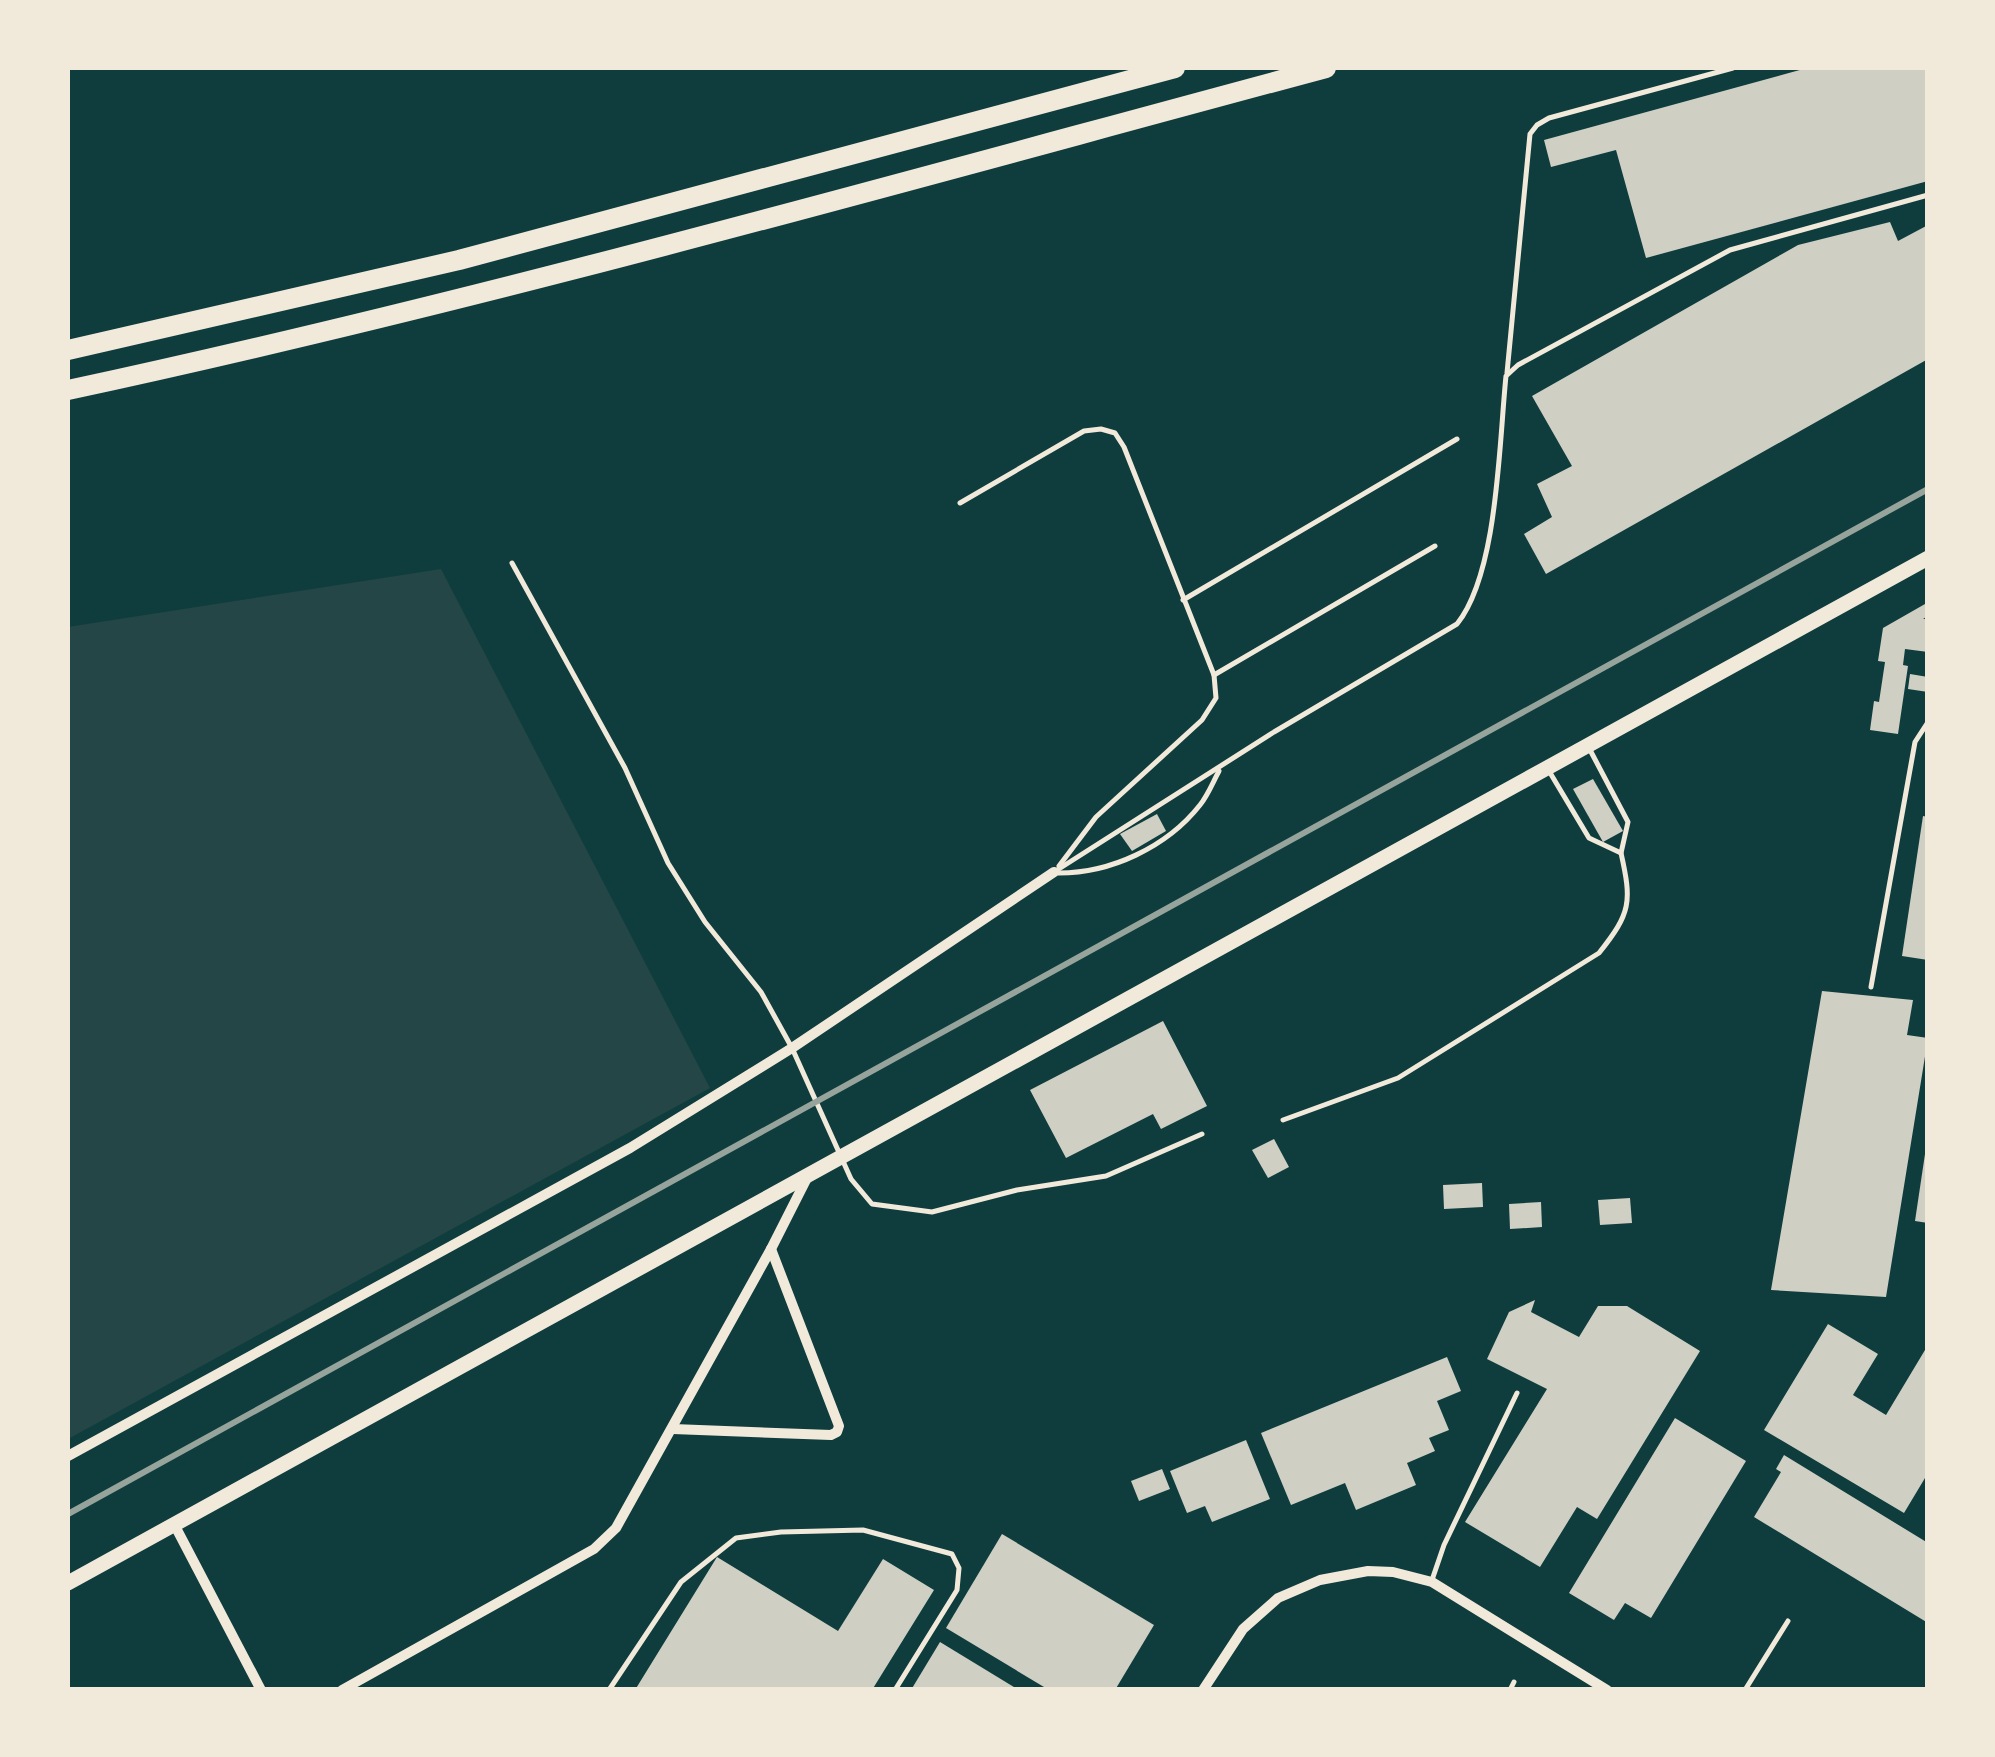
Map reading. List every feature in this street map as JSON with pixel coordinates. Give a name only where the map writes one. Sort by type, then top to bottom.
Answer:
[{"type":"highway","points":[[68,350],[460,260],[1174,68]]},
{"type":"highway","points":[[68,390],[516,286],[1326,68]]},
{"type":"main road","points":[[68,1583],[1928,558]]},
{"type":"street","points":[[68,1456],[630,1148],[792,1048],[1054,872]]},
{"type":"street","points":[[342,1690],[594,1548],[624,1516],[771,1250],[808,1175]]},
{"type":"street","points":[[673,1429],[831,1435],[837,1432],[839,1426],[771,1250]]},
{"type":"street","points":[[174,1524],[261,1690]]},
{"type":"street","points":[[1203,1690],[1243,1629],[1278,1598],[1341,1575],[1368,1572],[1392,1572],[1432,1582],[1607,1690]]},
{"type":"lane","points":[[1054,872],[1274,732],[1445,632],[1466,612],[1486,561],[1530,134],[1536,124],[1733,68]]},
{"type":"lane","points":[[1506,376],[1518,365],[1730,250],[1928,195]]},
{"type":"lane","points":[[960,503],[1084,431],[1101,429],[1115,433],[1124,447],[1214,675],[1216,698],[1202,720],[1096,816],[1054,872]]},
{"type":"lane","points":[[1184,600],[1457,438]]},
{"type":"lane","points":[[1214,675],[1435,546]]},
{"type":"lane","points":[[512,564],[625,768],[650,829],[686,894],[760,992],[792,1048],[850,1180],[872,1204],[932,1212],[1016,1190],[1106,1176],[1202,1134]]},
{"type":"lane","points":[[1871,987],[1916,742],[1928,722]]},
{"type":"lane","points":[[1284,1120],[1398,1078],[1599,953],[1624,922],[1629,889],[1622,853],[1628,822],[1588,745]]},
{"type":"lane","points":[[1547,767],[1589,838],[1622,853]]},
{"type":"lane","points":[[1054,872],[1075,873],[1108,866],[1172,834],[1203,802],[1221,768]]},
{"type":"lane","points":[[1432,1582],[1444,1546],[1517,1393]]},
{"type":"lane","points":[[610,1690],[681,1582],[736,1538],[781,1532],[863,1530],[952,1554],[959,1568],[957,1590],[895,1690]]},
{"type":"lane","points":[[1746,1690],[1788,1622]]},
{"type":"lane","points":[[1510,1690],[1514,1682]]},
{"type":"shaded area","points":[[441,569],[710,1088],[68,1439],[68,627]]},
{"type":"building","points":[[1807,68],[1928,68],[1928,181],[1646,258],[1616,150],[1551,167],[1544,140]]},
{"type":"building","points":[[1890,222],[1898,241],[1928,225],[1928,359],[1546,574],[1524,534],[1552,517],[1537,484],[1572,466],[1532,396],[1798,245]]},
{"type":"building","points":[[1925,604],[1928,652],[1905,649],[1903,665],[1908,666],[1898,734],[1870,730],[1885,662],[1878,661],[1883,628]]},
{"type":"building","points":[[1910,674],[1928,677],[1928,692],[1908,689]]},
{"type":"building","points":[[1593,779],[1623,831],[1603,842],[1573,789]]},
{"type":"building","points":[[1157,814],[1166,831],[1132,851],[1120,834]]},
{"type":"building","points":[[1923,816],[1928,817],[1928,960],[1902,956]]},
{"type":"building","points":[[1822,991],[1913,1000],[1907,1035],[1928,1038],[1886,1297],[1771,1290]]},
{"type":"building","points":[[1163,1021],[1207,1106],[1161,1129],[1153,1114],[1066,1158],[1030,1090]]},
{"type":"building","points":[[1274,1139],[1289,1167],[1268,1178],[1252,1150]]},
{"type":"building","points":[[1925,1154],[1928,1155],[1928,1223],[1915,1221]]},
{"type":"building","points":[[1482,1183],[1483,1207],[1444,1209],[1443,1185]]},
{"type":"building","points":[[1630,1198],[1632,1223],[1600,1225],[1598,1200]]},
{"type":"building","points":[[1541,1202],[1542,1227],[1510,1229],[1509,1204]]},
{"type":"building","points":[[1535,1300],[1531,1312],[1579,1337],[1598,1306],[1627,1306],[1700,1351],[1597,1519],[1577,1507],[1540,1567],[1465,1522],[1547,1389],[1487,1359],[1509,1312]]},
{"type":"building","points":[[1828,1324],[1878,1354],[1853,1395],[1886,1415],[1928,1345],[1928,1473],[1904,1513],[1764,1430]]},
{"type":"building","points":[[1447,1357],[1461,1391],[1437,1401],[1449,1430],[1429,1438],[1435,1451],[1407,1463],[1416,1485],[1356,1510],[1345,1483],[1291,1505],[1261,1433]]},
{"type":"building","points":[[1675,1418],[1746,1461],[1651,1618],[1625,1603],[1614,1620],[1569,1593]]},
{"type":"building","points":[[1246,1440],[1270,1499],[1212,1522],[1205,1506],[1187,1513],[1170,1471]]},
{"type":"building","points":[[1784,1455],[1928,1543],[1928,1623],[1754,1517],[1781,1472],[1776,1469]]},
{"type":"building","points":[[1162,1469],[1170,1489],[1139,1501],[1131,1481]]},
{"type":"building","points":[[1002,1534],[1154,1625],[1115,1690],[1049,1690],[946,1628]]},
{"type":"building","points":[[717,1557],[838,1631],[883,1559],[934,1590],[872,1690],[635,1690]]},
{"type":"building","points":[[940,1642],[1019,1690],[911,1690]]},
{"type":"railway","points":[[68,1514],[1928,489]]}]
